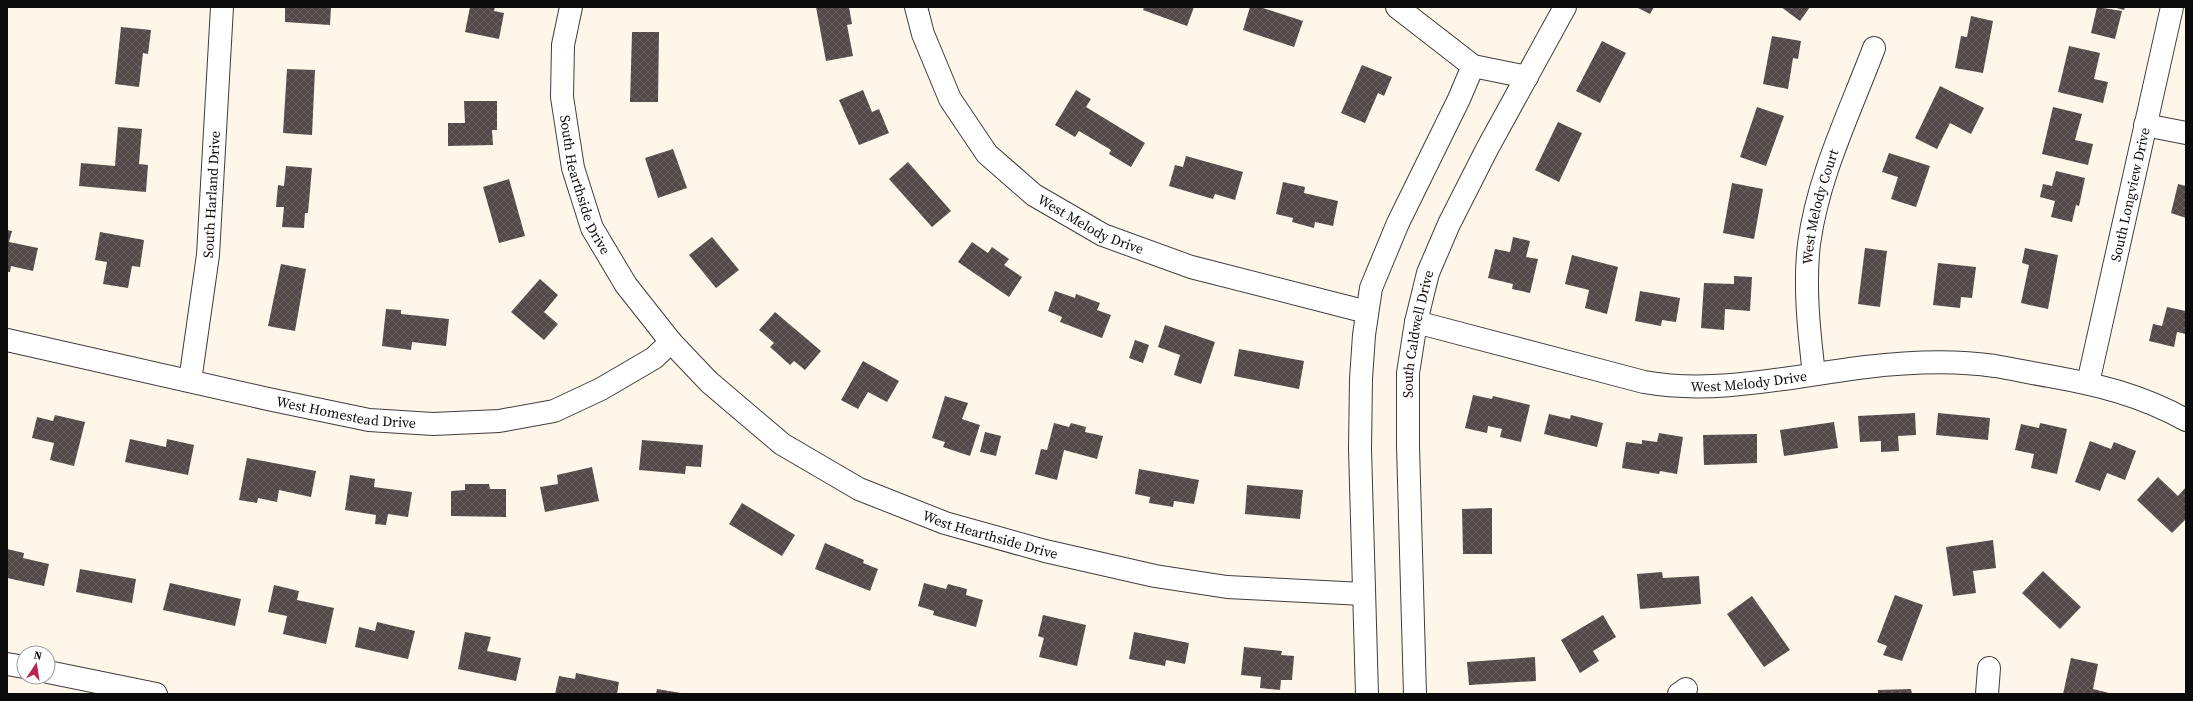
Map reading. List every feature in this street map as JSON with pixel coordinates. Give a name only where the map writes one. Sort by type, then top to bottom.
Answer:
[{"type":"street","name":"South Harland Drive","points":[[190,381],[208,255],[222,7]]},
{"type":"street","name":"South Hearthside Drive","points":[[571,7],[564,45],[562,97],[573,168],[592,228],[626,285],[671,342]]},
{"type":"street","name":"West Melody Drive","points":[[916,7],[923,34],[950,98],[987,154],[1034,195],[1103,235],[1191,267],[1367,312]]},
{"type":"street","points":[[1397,7],[1473,66],[1527,77]]},
{"type":"street","name":"South Caldwell Drive","points":[[1416,694],[1408,373],[1416,322],[1428,273],[1449,224],[1487,149],[1565,7]]},
{"type":"street","name":"South Longview Drive","points":[[2088,383],[2172,7]]},
{"type":"street","name":"West Melody Court","points":[[1814,374],[1807,271],[1809,243],[1823,180],[1874,48]]},
{"type":"street","points":[[1367,694],[1363,594],[1361,379],[1364,335],[1371,288],[1395,230],[1459,99],[1473,66]]},
{"type":"street","points":[[2145,125],[2186,133]]},
{"type":"street","name":"West Melody Drive","points":[[1416,322],[1644,382],[1667,386],[1706,387],[1867,367],[1939,363],[1994,366],[2088,383],[2139,397],[2159,405],[2186,420]]},
{"type":"street","name":"West Homestead Drive","points":[[7,340],[268,399],[369,420],[433,424],[500,421],[554,411],[602,389],[654,358],[671,342]]},
{"type":"street","name":"West Hearthside Drive","points":[[671,342],[709,382],[782,444],[859,489],[945,523],[1045,551],[1155,576],[1228,587],[1363,594]]},
{"type":"street","points":[[1987,694],[1989,668]]},
{"type":"street","points":[[56,674],[156,694]]},
{"type":"building","points":[[285,7],[331,7],[330,25],[285,22]]},
{"type":"building","points":[[470,7],[495,7],[494,11],[504,13],[499,39],[465,32]]},
{"type":"building","points":[[816,7],[849,7],[852,24],[847,25],[853,56],[826,61]]},
{"type":"building","points":[[1144,7],[1194,7],[1187,26],[1143,10]]},
{"type":"building","points":[[1250,7],[1260,7],[1303,21],[1294,47],[1243,30]]},
{"type":"building","points":[[1636,7],[1654,7],[1650,14]]},
{"type":"building","points":[[1781,7],[1810,7],[1800,21]]},
{"type":"building","points":[[2097,7],[2122,11],[2115,39],[2091,33]]},
{"type":"building","points":[[2113,7],[2125,7],[2124,10]]},
{"type":"building","points":[[1971,16],[1993,21],[1983,73],[1955,68],[1961,36],[1967,37]]},
{"type":"building","points":[[121,27],[151,30],[148,54],[143,53],[139,87],[115,84]]},
{"type":"building","points":[[632,32],[659,32],[658,102],[630,102]]},
{"type":"building","points":[[1772,36],[1801,41],[1798,59],[1793,58],[1788,89],[1763,84]]},
{"type":"building","points":[[1602,41],[1626,53],[1600,103],[1576,91]]},
{"type":"building","points":[[2069,46],[2100,53],[2094,79],[2108,82],[2103,103],[2058,92]]},
{"type":"building","points":[[1362,65],[1392,77],[1384,96],[1378,93],[1365,123],[1341,113]]},
{"type":"building","points":[[287,69],[315,70],[312,135],[283,133]]},
{"type":"building","points":[[1940,86],[1984,108],[1971,134],[1950,123],[1937,149],[1915,138]]},
{"type":"building","points":[[863,90],[872,112],[879,109],[889,133],[859,145],[839,100]]},
{"type":"building","points":[[1076,90],[1091,99],[1086,107],[1145,143],[1131,167],[1109,154],[1111,150],[1079,131],[1075,137],[1055,125]]},
{"type":"building","points":[[464,101],[497,101],[497,130],[492,130],[493,145],[448,146],[448,123],[465,123]]},
{"type":"building","points":[[1757,107],[1784,116],[1766,166],[1740,157]]},
{"type":"building","points":[[2053,107],[2082,114],[2075,140],[2093,144],[2088,165],[2042,154]]},
{"type":"building","points":[[1558,122],[1582,133],[1559,182],[1535,170]]},
{"type":"building","points":[[118,127],[142,129],[139,164],[148,165],[146,192],[79,186],[81,163],[115,166]]},
{"type":"building","points":[[673,149],[687,188],[658,198],[645,158]]},
{"type":"building","points":[[1889,153],[1930,166],[1916,207],[1891,199],[1898,177],[1882,172]]},
{"type":"building","points":[[1186,156],[1243,172],[1235,200],[1215,194],[1213,199],[1169,186],[1175,165],[1183,167]]},
{"type":"building","points":[[908,162],[951,211],[932,227],[889,179]]},
{"type":"building","points":[[286,166],[312,168],[308,213],[305,213],[304,228],[282,227],[284,207],[276,207],[278,185],[284,186]]},
{"type":"building","points":[[2056,171],[2085,178],[2079,206],[2076,205],[2072,222],[2051,217],[2055,201],[2040,197],[2043,184],[2052,186]]},
{"type":"building","points":[[509,179],[525,236],[499,243],[483,187]]},
{"type":"building","points":[[1283,182],[1305,187],[1304,193],[1338,201],[1333,226],[1315,222],[1314,228],[1292,222],[1293,218],[1276,214]]},
{"type":"building","points":[[1732,183],[1763,189],[1754,239],[1723,233]]},
{"type":"building","points":[[2178,184],[2186,186],[2186,218],[2171,213]]},
{"type":"building","points":[[7,230],[12,231],[9,242],[38,248],[33,271],[11,266],[10,272],[7,272]]},
{"type":"building","points":[[100,232],[144,240],[140,267],[132,266],[128,288],[103,284],[107,262],[95,260]]},
{"type":"building","points":[[712,237],[739,270],[716,288],[689,255]]},
{"type":"building","points":[[1513,237],[1530,241],[1526,257],[1538,259],[1530,293],[1512,289],[1513,284],[1488,278],[1495,249],[1510,252]]},
{"type":"building","points":[[972,242],[988,253],[992,247],[1009,259],[1004,265],[1022,277],[1009,297],[958,262]]},
{"type":"building","points":[[1865,248],[1887,251],[1880,307],[1858,304]]},
{"type":"building","points":[[2025,248],[2058,255],[2048,309],[2021,303],[2029,265],[2022,263]]},
{"type":"building","points":[[1572,255],[1618,267],[1607,314],[1585,308],[1589,290],[1565,284]]},
{"type":"building","points":[[1938,263],[1976,267],[1972,298],[1961,297],[1960,308],[1933,305]]},
{"type":"building","points":[[281,264],[306,269],[295,331],[268,326]]},
{"type":"building","points":[[1734,276],[1752,277],[1750,311],[1725,309],[1724,330],[1701,328],[1704,283],[1734,284]]},
{"type":"building","points":[[540,279],[558,295],[544,312],[558,324],[544,340],[511,312]]},
{"type":"building","points":[[1055,291],[1075,298],[1076,294],[1100,303],[1097,310],[1111,315],[1102,338],[1060,322],[1062,317],[1048,311]]},
{"type":"building","points":[[1640,291],[1680,298],[1676,322],[1662,320],[1661,326],[1635,321]]},
{"type":"building","points":[[2167,307],[2186,311],[2186,334],[2177,332],[2174,347],[2149,341],[2153,324],[2162,326]]},
{"type":"building","points":[[386,309],[401,310],[401,314],[449,319],[446,346],[412,342],[411,350],[382,346]]},
{"type":"building","points":[[775,312],[821,351],[805,370],[794,361],[790,365],[770,347],[774,343],[759,330]]},
{"type":"building","points":[[1165,325],[1215,342],[1201,384],[1174,375],[1180,355],[1158,347]]},
{"type":"building","points":[[1135,340],[1149,345],[1143,363],[1129,358]]},
{"type":"building","points":[[1239,349],[1304,361],[1299,389],[1234,376]]},
{"type":"building","points":[[863,361],[899,381],[887,402],[868,392],[858,409],[841,400]]},
{"type":"building","points":[[1473,395],[1492,399],[1493,396],[1530,405],[1521,442],[1500,437],[1502,429],[1488,426],[1487,433],[1465,428]]},
{"type":"building","points":[[945,396],[968,403],[962,419],[980,425],[970,456],[943,447],[945,442],[932,438]]},
{"type":"building","points":[[1915,413],[1916,435],[1898,436],[1899,451],[1881,452],[1881,441],[1860,442],[1858,416]]},
{"type":"building","points":[[1938,413],[1990,418],[1988,440],[1936,435]]},
{"type":"building","points":[[1549,414],[1570,419],[1571,415],[1603,423],[1597,447],[1544,434]]},
{"type":"building","points":[[55,415],[85,422],[74,466],[50,460],[54,443],[32,438],[37,417],[53,421]]},
{"type":"building","points":[[1834,422],[1838,448],[1784,456],[1780,430]]},
{"type":"building","points":[[1054,423],[1069,427],[1071,423],[1086,427],[1085,432],[1103,436],[1097,459],[1064,450],[1057,480],[1035,474],[1041,449],[1047,450]]},
{"type":"building","points":[[2040,423],[2067,429],[2057,474],[2031,468],[2034,454],[2015,450],[2021,424],[2039,428]]},
{"type":"building","points":[[985,432],[1001,436],[996,456],[980,452]]},
{"type":"building","points":[[1659,433],[1683,437],[1677,474],[1660,471],[1659,474],[1622,468],[1626,442],[1642,444],[1642,440],[1657,442]]},
{"type":"building","points":[[1757,434],[1757,463],[1704,465],[1703,435]]},
{"type":"building","points":[[130,439],[166,447],[167,439],[194,445],[188,475],[125,462]]},
{"type":"building","points":[[642,440],[703,445],[701,467],[686,466],[685,474],[639,470]]},
{"type":"building","points":[[2090,441],[2111,449],[2114,442],[2136,451],[2125,480],[2107,473],[2100,491],[2075,482]]},
{"type":"building","points":[[247,458],[316,471],[311,497],[279,490],[277,502],[258,498],[257,503],[239,500]]},
{"type":"building","points":[[592,467],[599,501],[545,512],[540,487],[558,484],[557,475]]},
{"type":"building","points":[[1139,469],[1199,480],[1194,504],[1174,501],[1173,507],[1149,503],[1150,497],[1135,494]]},
{"type":"building","points":[[350,475],[375,479],[374,487],[412,492],[408,517],[388,514],[386,525],[375,524],[376,515],[345,510]]},
{"type":"building","points":[[2158,477],[2178,496],[2186,487],[2186,519],[2172,533],[2137,500]]},
{"type":"building","points":[[465,484],[489,484],[490,489],[506,489],[506,517],[451,516],[451,491],[465,490]]},
{"type":"building","points":[[1247,485],[1303,490],[1300,519],[1245,514]]},
{"type":"building","points":[[742,503],[795,535],[782,556],[729,524]]},
{"type":"building","points":[[1492,508],[1492,554],[1463,554],[1462,509]]},
{"type":"building","points":[[1993,540],[1996,568],[1973,571],[1976,593],[1953,596],[1946,547]]},
{"type":"building","points":[[825,543],[864,560],[863,563],[878,569],[870,591],[815,569]]},
{"type":"building","points":[[7,549],[24,553],[23,558],[49,564],[44,586],[7,578]]},
{"type":"building","points":[[80,569],[136,579],[132,603],[76,592]]},
{"type":"building","points":[[2043,571],[2081,607],[2060,629],[2022,593]]},
{"type":"building","points":[[1662,572],[1663,578],[1699,576],[1701,604],[1640,609],[1637,574]]},
{"type":"building","points":[[170,583],[241,599],[235,626],[163,610]]},
{"type":"building","points":[[924,583],[946,589],[948,584],[967,589],[966,595],[983,600],[976,627],[933,615],[934,611],[918,606]]},
{"type":"building","points":[[274,585],[299,591],[297,600],[334,608],[326,644],[283,634],[287,616],[268,612]]},
{"type":"building","points":[[1895,595],[1923,605],[1902,661],[1883,655],[1887,646],[1877,642]]},
{"type":"building","points":[[1752,596],[1790,650],[1764,667],[1727,614]]},
{"type":"building","points":[[1043,615],[1086,625],[1077,666],[1039,657],[1044,638],[1038,636]]},
{"type":"building","points":[[1603,615],[1616,637],[1593,651],[1599,661],[1580,673],[1561,640]]},
{"type":"building","points":[[377,622],[415,631],[408,659],[355,647],[359,627],[375,631]]},
{"type":"building","points":[[465,632],[491,637],[487,651],[521,658],[516,681],[458,669]]},
{"type":"building","points":[[1134,632],[1189,643],[1185,664],[1166,660],[1165,666],[1129,659]]},
{"type":"building","points":[[1244,647],[1282,651],[1281,655],[1294,656],[1292,680],[1281,680],[1280,690],[1260,688],[1261,677],[1241,675]]},
{"type":"building","points":[[1535,657],[1536,681],[1469,685],[1467,662]]},
{"type":"building","points":[[2071,658],[2098,664],[2093,689],[2113,694],[2063,694]]},
{"type":"building","points":[[576,673],[619,682],[617,694],[555,694],[559,676],[575,679]]},
{"type":"building","points":[[657,689],[681,693],[681,694],[656,694]]},
{"type":"building","points":[[1911,689],[1912,694],[1878,694],[1878,690]]}]
